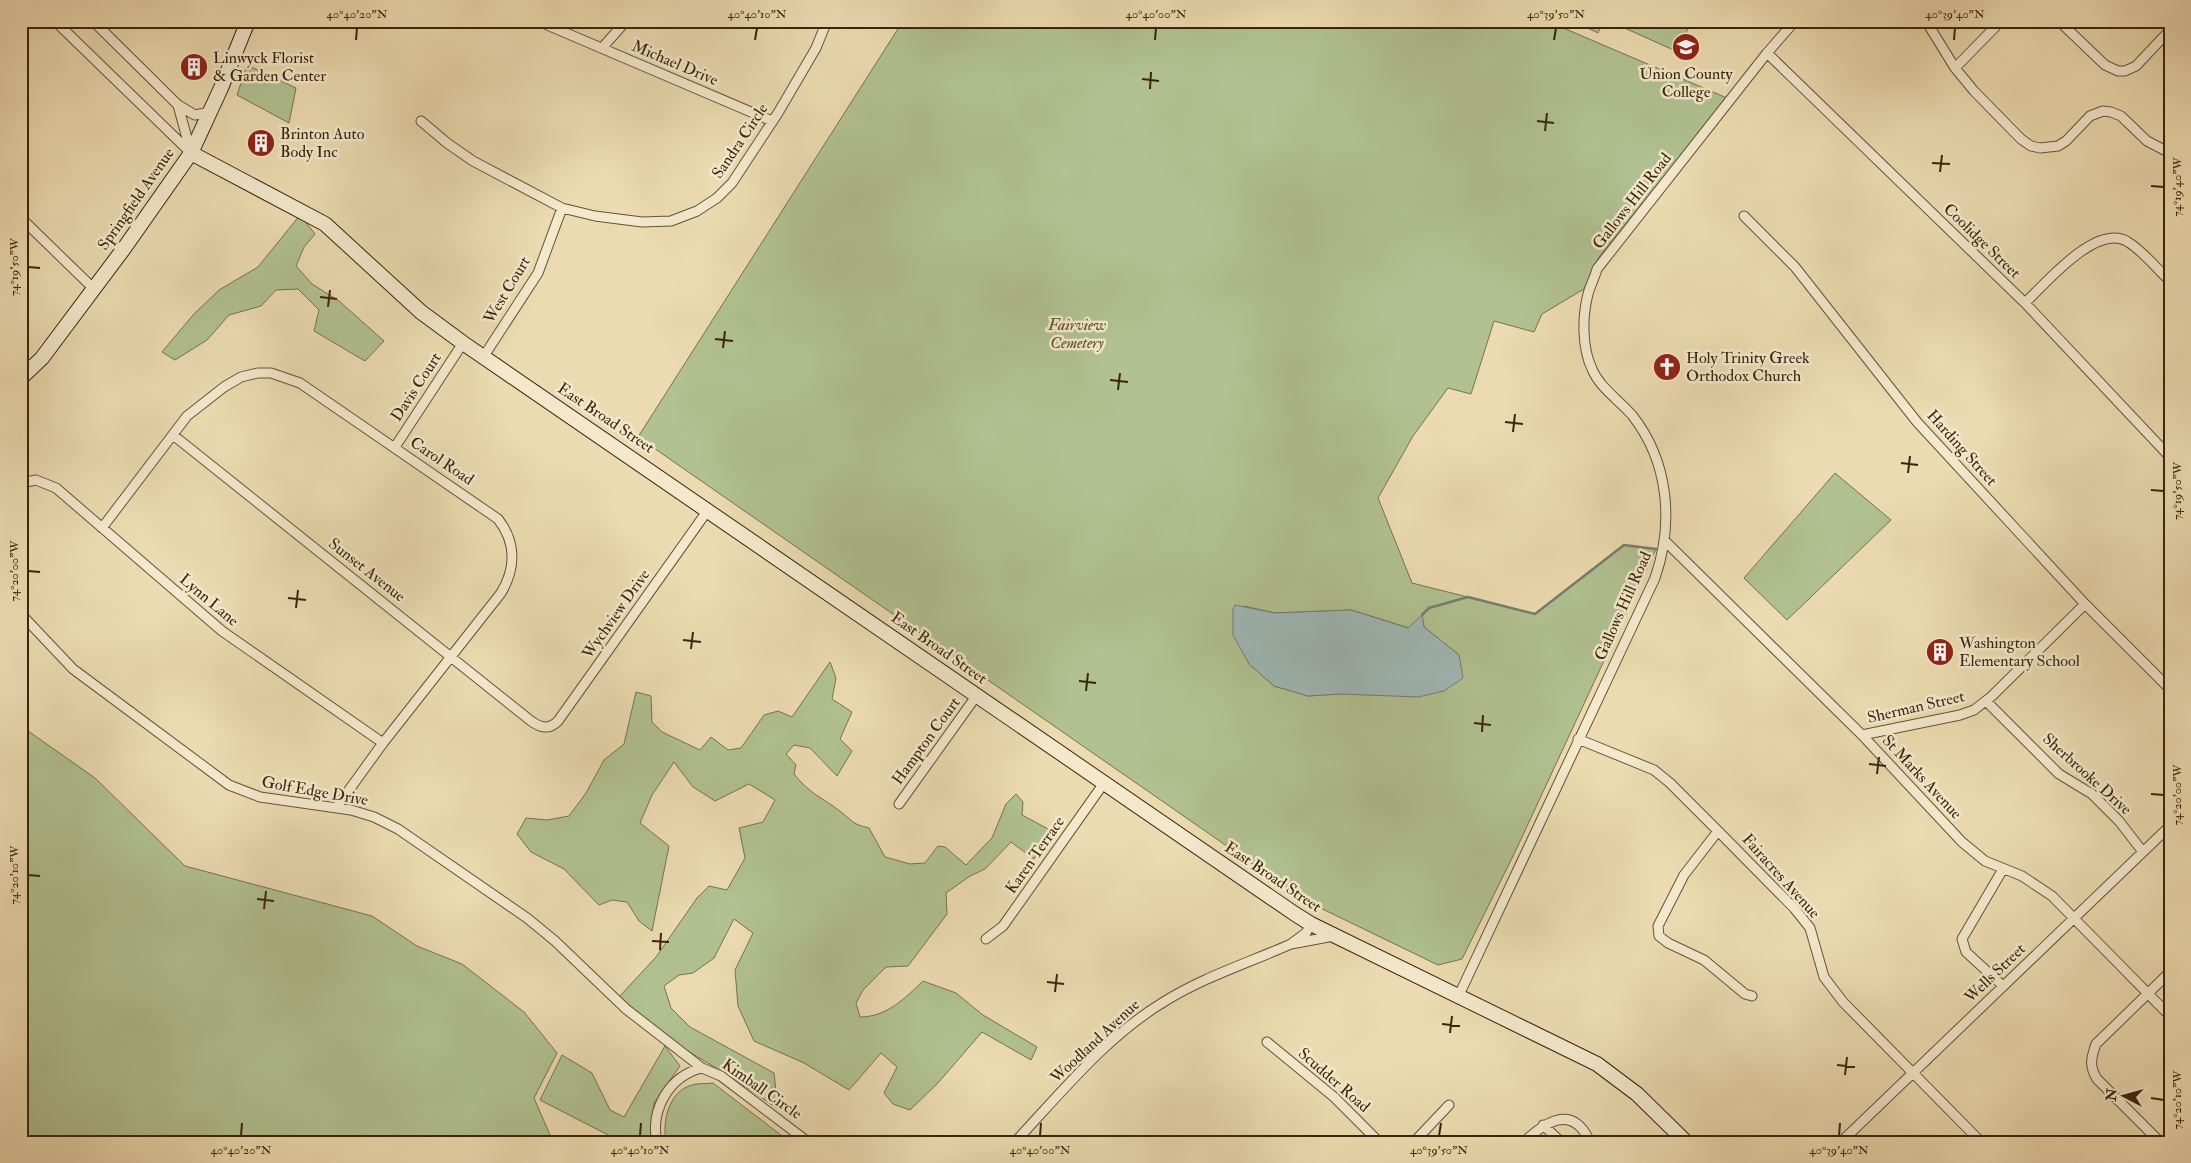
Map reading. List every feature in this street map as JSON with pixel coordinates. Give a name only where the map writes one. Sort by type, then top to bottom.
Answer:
[{"type":"street","points":[[55,21],[191,153]]},
{"type":"street","points":[[92,21],[178,106],[195,115],[210,112]]},
{"type":"street","name":"Springfield Avenue","points":[[21,378],[42,358],[125,247],[191,153],[248,21]]},
{"type":"street","name":"Michael Drive","points":[[538,21],[772,121]]},
{"type":"street","points":[[602,48],[626,21]]},
{"type":"street","name":"Sandra Circle","points":[[421,121],[447,143],[473,161],[562,208],[595,216],[642,222],[672,221],[685,217],[717,198],[732,183],[816,48],[827,21]]},
{"type":"street","name":"Gallows Hill Road","points":[[1459,995],[1655,578],[1665,541],[1666,494],[1657,460],[1636,422],[1600,382],[1592,369],[1584,340],[1588,294],[1597,269],[1767,53],[1795,21]]},
{"type":"street","points":[[1926,21],[1955,68],[1974,91],[2021,139],[2031,146],[2040,148],[2058,146],[2066,141],[2090,116],[2103,111],[2121,116],[2147,141],[2170,152]]},
{"type":"street","points":[[1955,68],[2001,21]]},
{"type":"street","points":[[2059,21],[2105,65],[2118,71],[2130,70],[2136,66],[2170,30]]},
{"type":"street","name":"Coolidge Street","points":[[1767,53],[2026,303],[2170,457]]},
{"type":"street","points":[[178,106],[191,153]]},
{"type":"street","points":[[165,127],[176,127],[182,121]]},
{"type":"street","name":"East Broad Street","points":[[191,153],[325,224],[421,312],[463,342],[1311,924],[1597,1064],[1638,1094],[1686,1142]]},
{"type":"street","name":"West Court","points":[[484,356],[538,273],[562,208]]},
{"type":"street","name":"Harding Street","points":[[1744,216],[1795,266],[1917,422],[2085,604],[2170,689]]},
{"type":"street","points":[[21,218],[93,288]]},
{"type":"street","points":[[2026,303],[2068,260],[2102,240],[2113,238],[2128,242],[2170,281]]},
{"type":"street","name":"Davis Court","points":[[395,447],[463,342]]},
{"type":"street","name":"Carol Road","points":[[102,528],[186,416],[224,387],[249,374],[271,373],[300,383],[498,519],[508,534],[512,546],[512,571],[508,582],[383,743],[336,808]]},
{"type":"street","name":"Sunset Avenue","points":[[173,435],[531,721],[544,727]]},
{"type":"street","name":"Lynn Lane","points":[[21,482],[36,480],[50,484],[222,631],[383,743]]},
{"type":"street","name":"Wychview Drive","points":[[544,727],[552,727],[558,721],[708,510]]},
{"type":"street","name":"St Marks Avenue","points":[[1665,541],[1862,735],[1962,842],[1985,861],[2022,876],[2037,884],[2052,896],[2170,1016]]},
{"type":"street","name":"Sherman Street","points":[[1862,735],[1960,715],[1974,710],[1986,701],[2085,604]]},
{"type":"street","name":"Golf Edge Drive","points":[[21,614],[73,669],[229,784],[260,797],[336,808],[374,817],[398,829],[527,918],[555,941],[626,1009],[702,1068]]},
{"type":"street","name":"Hampton Court","points":[[899,804],[977,695]]},
{"type":"street","name":"Sherbrooke Drive","points":[[1986,701],[2059,774],[2092,794],[2119,821],[2143,852]]},
{"type":"street","name":"Fairacres Avenue","points":[[1578,739],[1654,770],[1670,783],[1794,908],[1810,928],[1824,977],[1843,1002],[1981,1142]]},
{"type":"street","name":"Karen Terrace","points":[[986,939],[1003,926],[1104,783]]},
{"type":"street","name":"Wells Street","points":[[1841,1142],[2170,826]]},
{"type":"street","points":[[1718,831],[1684,875],[1658,926],[1659,936],[1668,943],[1704,960],[1745,994],[1752,996]]},
{"type":"street","points":[[2003,869],[1962,939],[1966,952],[2003,986]]},
{"type":"street","name":"Woodland Avenue","points":[[1015,1142],[1085,1068],[1140,1018],[1162,1002],[1192,987],[1291,944],[1306,933],[1311,924]]},
{"type":"street","name":"Woodland Avenue","points":[[1291,944],[1336,936]]},
{"type":"street","points":[[2160,1142],[2097,1079],[2091,1070],[2091,1058],[2096,1044],[2170,972]]},
{"type":"street","name":"Scudder Road","points":[[1267,1042],[1334,1097],[1379,1142]]},
{"type":"street","name":"Kimball Circle","points":[[658,1142],[656,1118],[663,1097],[684,1076],[702,1068],[721,1076],[808,1142]]},
{"type":"street","points":[[1414,1142],[1449,1106]]},
{"type":"street","points":[[1524,1142],[1543,1125],[1566,1119],[1576,1122],[1583,1127],[1588,1138],[1587,1142]]},
{"type":"street","points":[[1543,1125],[1561,1142]]},
{"type":"green space","name":"Fairview Cemetery","points":[[903,21],[1547,21],[1727,98],[1599,257],[1584,289],[1542,314],[1534,332],[1494,321],[1471,394],[1448,388],[1413,436],[1378,498],[1412,583],[1535,614],[1624,545],[1656,549],[1515,852],[1462,959],[1438,965],[1306,901],[638,437]],"holes":[[[1244,606],[1275,613],[1351,610],[1409,628],[1422,616],[1424,627],[1459,655],[1340,694],[1308,696],[1274,686],[1249,664],[1233,610]]]},
{"type":"green space","points":[[1573,21],[1603,21],[1598,33]]},
{"type":"green space","points":[[1609,21],[1691,21],[1678,52]]},
{"type":"green space","points":[[247,65],[296,88],[289,123],[237,95]]},
{"type":"green space","points":[[300,215],[315,234],[304,247],[296,266],[312,284],[339,301],[384,341],[365,361],[314,331],[319,310],[298,289],[276,290],[261,306],[229,315],[207,340],[175,360],[162,352],[193,315],[219,290],[258,267]]},
{"type":"green space","points":[[1835,473],[1891,520],[1787,620],[1744,578]]},
{"type":"green space","points":[[830,662],[836,678],[832,699],[852,712],[840,739],[852,751],[837,776],[810,748],[794,745],[786,754],[796,765],[794,774],[800,781],[854,822],[869,828],[885,857],[910,864],[925,863],[938,846],[945,847],[966,865],[992,838],[1006,804],[1016,794],[1023,802],[1022,815],[1050,830],[1034,859],[1011,842],[985,869],[970,876],[946,893],[947,914],[908,966],[886,967],[863,990],[856,1003],[860,1017],[879,1014],[895,1005],[923,981],[956,993],[983,1015],[1037,1047],[1031,1060],[982,1032],[938,1083],[910,1110],[893,1104],[884,1093],[897,1067],[881,1053],[849,1090],[804,1063],[754,1041],[738,1006],[735,970],[753,933],[734,919],[714,958],[693,973],[679,975],[664,986],[671,1008],[690,1027],[774,1073],[778,1109],[734,1079],[675,1043],[619,997],[656,957],[697,898],[709,886],[727,890],[745,858],[739,828],[763,822],[775,800],[749,784],[715,801],[693,787],[674,762],[652,795],[640,823],[669,846],[652,931],[639,921],[627,902],[612,900],[599,905],[564,869],[531,852],[517,834],[526,818],[547,820],[569,816],[586,793],[604,760],[624,744],[636,692],[651,696],[652,722],[662,732],[700,750],[711,737],[728,750],[741,748],[764,715],[778,711],[792,717]]},
{"type":"green space","points":[[21,726],[95,778],[185,866],[372,916],[417,946],[462,964],[524,1012],[557,1053],[534,1098],[553,1142],[21,1142]]},
{"type":"green space","points":[[665,1046],[680,1066],[654,1103],[650,1142],[614,1142],[612,1137],[540,1100],[562,1055],[592,1073],[610,1110],[624,1117]]},
{"type":"green space","points":[[713,1083],[790,1142],[666,1142],[666,1116],[678,1093],[692,1085]]},
{"type":"water","points":[[1235,605],[1275,613],[1351,610],[1408,628],[1422,615],[1424,627],[1459,655],[1463,678],[1444,691],[1418,697],[1340,694],[1308,696],[1274,686],[1249,664],[1233,635],[1233,610]]},
{"type":"waterway","points":[[1422,615],[1429,608],[1468,597],[1535,614],[1624,545],[1656,549]]},
{"type":"place","name":"Union County College","points":[[1686,47]]},
{"type":"place","name":"Linwyck Florist & Garden Center","points":[[194,67]]},
{"type":"place","name":"Brinton Auto Body Inc","points":[[261,143]]},
{"type":"place","name":"Holy Trinity Greek Orthodox Church","points":[[1667,367]]},
{"type":"place","name":"Washington Elementary School","points":[[1940,652]]}]
